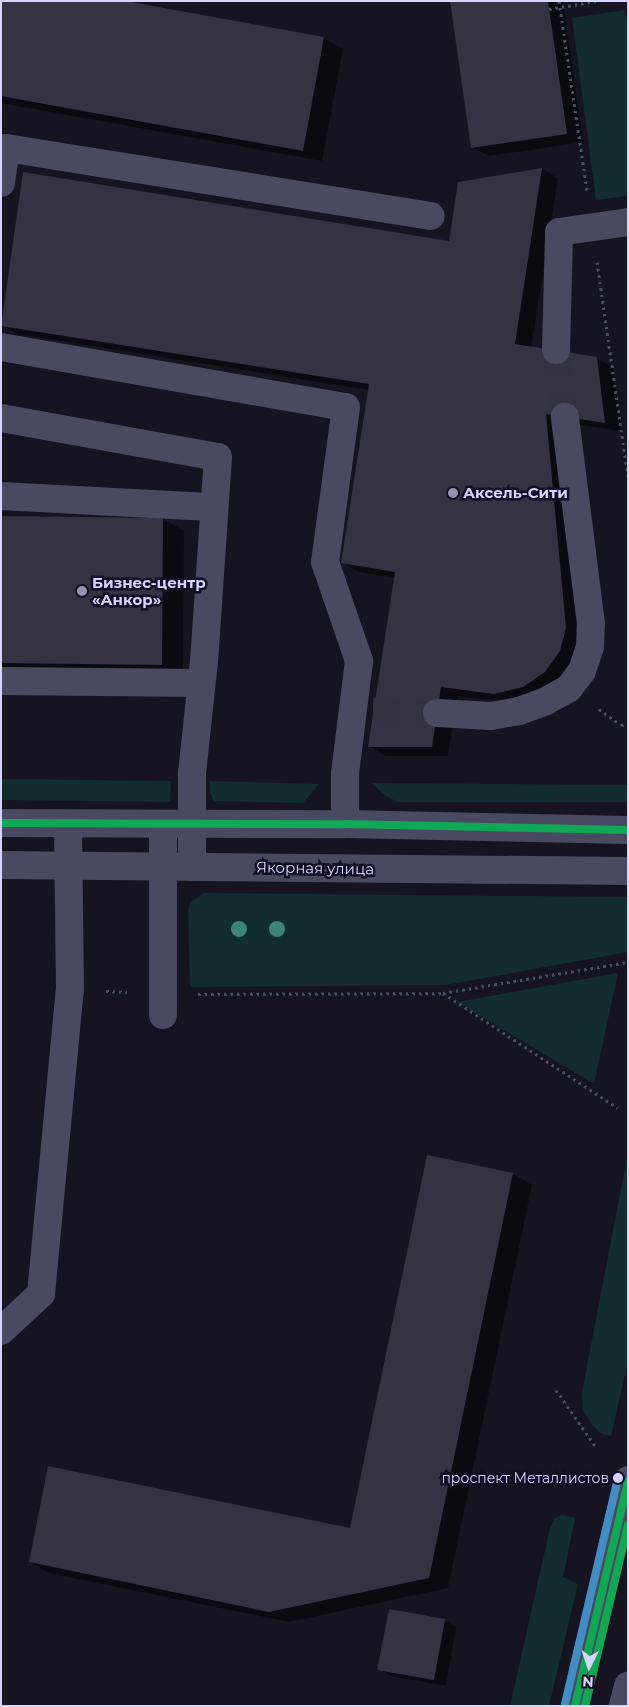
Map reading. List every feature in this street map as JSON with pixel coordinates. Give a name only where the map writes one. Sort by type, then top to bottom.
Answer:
[{"type":"street","points":[[1,183],[6,148],[431,216]]},
{"type":"street","points":[[556,350],[560,232],[628,222]]},
{"type":"street","points":[[1,347],[346,407],[325,562],[359,661],[363,711],[345,774],[345,824]]},
{"type":"street","points":[[437,713],[491,716],[519,711],[546,702],[568,688],[582,672],[590,647],[591,624],[565,417]]},
{"type":"street","points":[[1,418],[218,457],[201,683],[192,773],[192,867]]},
{"type":"street","points":[[1,496],[214,507]]},
{"type":"street","points":[[1,681],[201,683]]},
{"type":"street","points":[[1,823],[345,824],[628,830]]},
{"type":"street","points":[[1,1331],[41,1294],[70,990],[68,824]]},
{"type":"street","points":[[163,824],[163,1004]]},
{"type":"street","name":"Якорная улица","points":[[1,866],[628,871]]},
{"type":"street","points":[[575,1706],[628,1480]]},
{"type":"street","points":[[623,1706],[628,1686]]},
{"type":"path","points":[[559,1],[628,476]]},
{"type":"path","points":[[549,8],[596,1]]},
{"type":"path","points":[[70,990],[163,1004],[443,993],[628,962]]},
{"type":"path","points":[[443,993],[618,1108]]},
{"type":"path","points":[[556,1390],[596,1447]]},
{"type":"green space","points":[[625,10],[628,29],[628,196],[596,200],[572,18]]},
{"type":"green space","points":[[1,779],[171,781],[170,802],[1,800]]},
{"type":"green space","points":[[210,781],[319,784],[303,803],[214,801],[210,793]]},
{"type":"green space","points":[[372,783],[628,785],[628,802],[397,802],[383,794]]},
{"type":"green space","points":[[204,893],[628,897],[628,952],[446,985],[190,987],[188,911],[190,902]]},
{"type":"green space","points":[[618,973],[594,1084],[457,1002]]},
{"type":"green space","points":[[628,1152],[628,1362],[611,1436],[602,1434],[592,1425],[583,1410],[582,1392]]},
{"type":"green space","points":[[562,1515],[575,1518],[563,1577],[578,1584],[549,1706],[510,1706],[550,1528],[555,1518]]},
{"type":"building","points":[[1,1],[126,1],[324,37],[303,151],[1,96]]},
{"type":"building","points":[[450,1],[548,1],[567,134],[471,148]]},
{"type":"building","name":"Аксель-Сити","points":[[542,168],[515,344],[597,357],[605,423],[546,414],[566,628],[560,651],[545,672],[523,687],[494,694],[441,687],[432,747],[368,747],[395,572],[341,563],[369,384],[1,326],[23,172],[449,241],[458,182]]},
{"type":"building","name":"Бизнес-центр «Анкор»","points":[[1,516],[163,518],[162,665],[1,663]]},
{"type":"building","points":[[427,1155],[513,1173],[429,1578],[269,1612],[29,1562],[48,1466],[350,1528]]},
{"type":"building","points":[[389,1609],[445,1619],[434,1680],[377,1670]]},
{"type":"tunnel","points":[[556,350],[565,417]]},
{"type":"tunnel","points":[[373,712],[437,713]]},
{"type":"transit line","points":[[1,823],[345,824],[628,830]]},
{"type":"transit line","points":[[565,1704],[618,1478]]},
{"type":"transit line","points":[[575,1706],[628,1481]]},
{"type":"transit line","points":[[585,1706],[628,1525]]},
{"type":"place","name":"Аксель-Сити","points":[[453,493]]},
{"type":"place","name":"Бизнес-центр «Анкор»","points":[[82,591]]},
{"type":"place","name":"проспект Металлистов","points":[[618,1478]]}]
